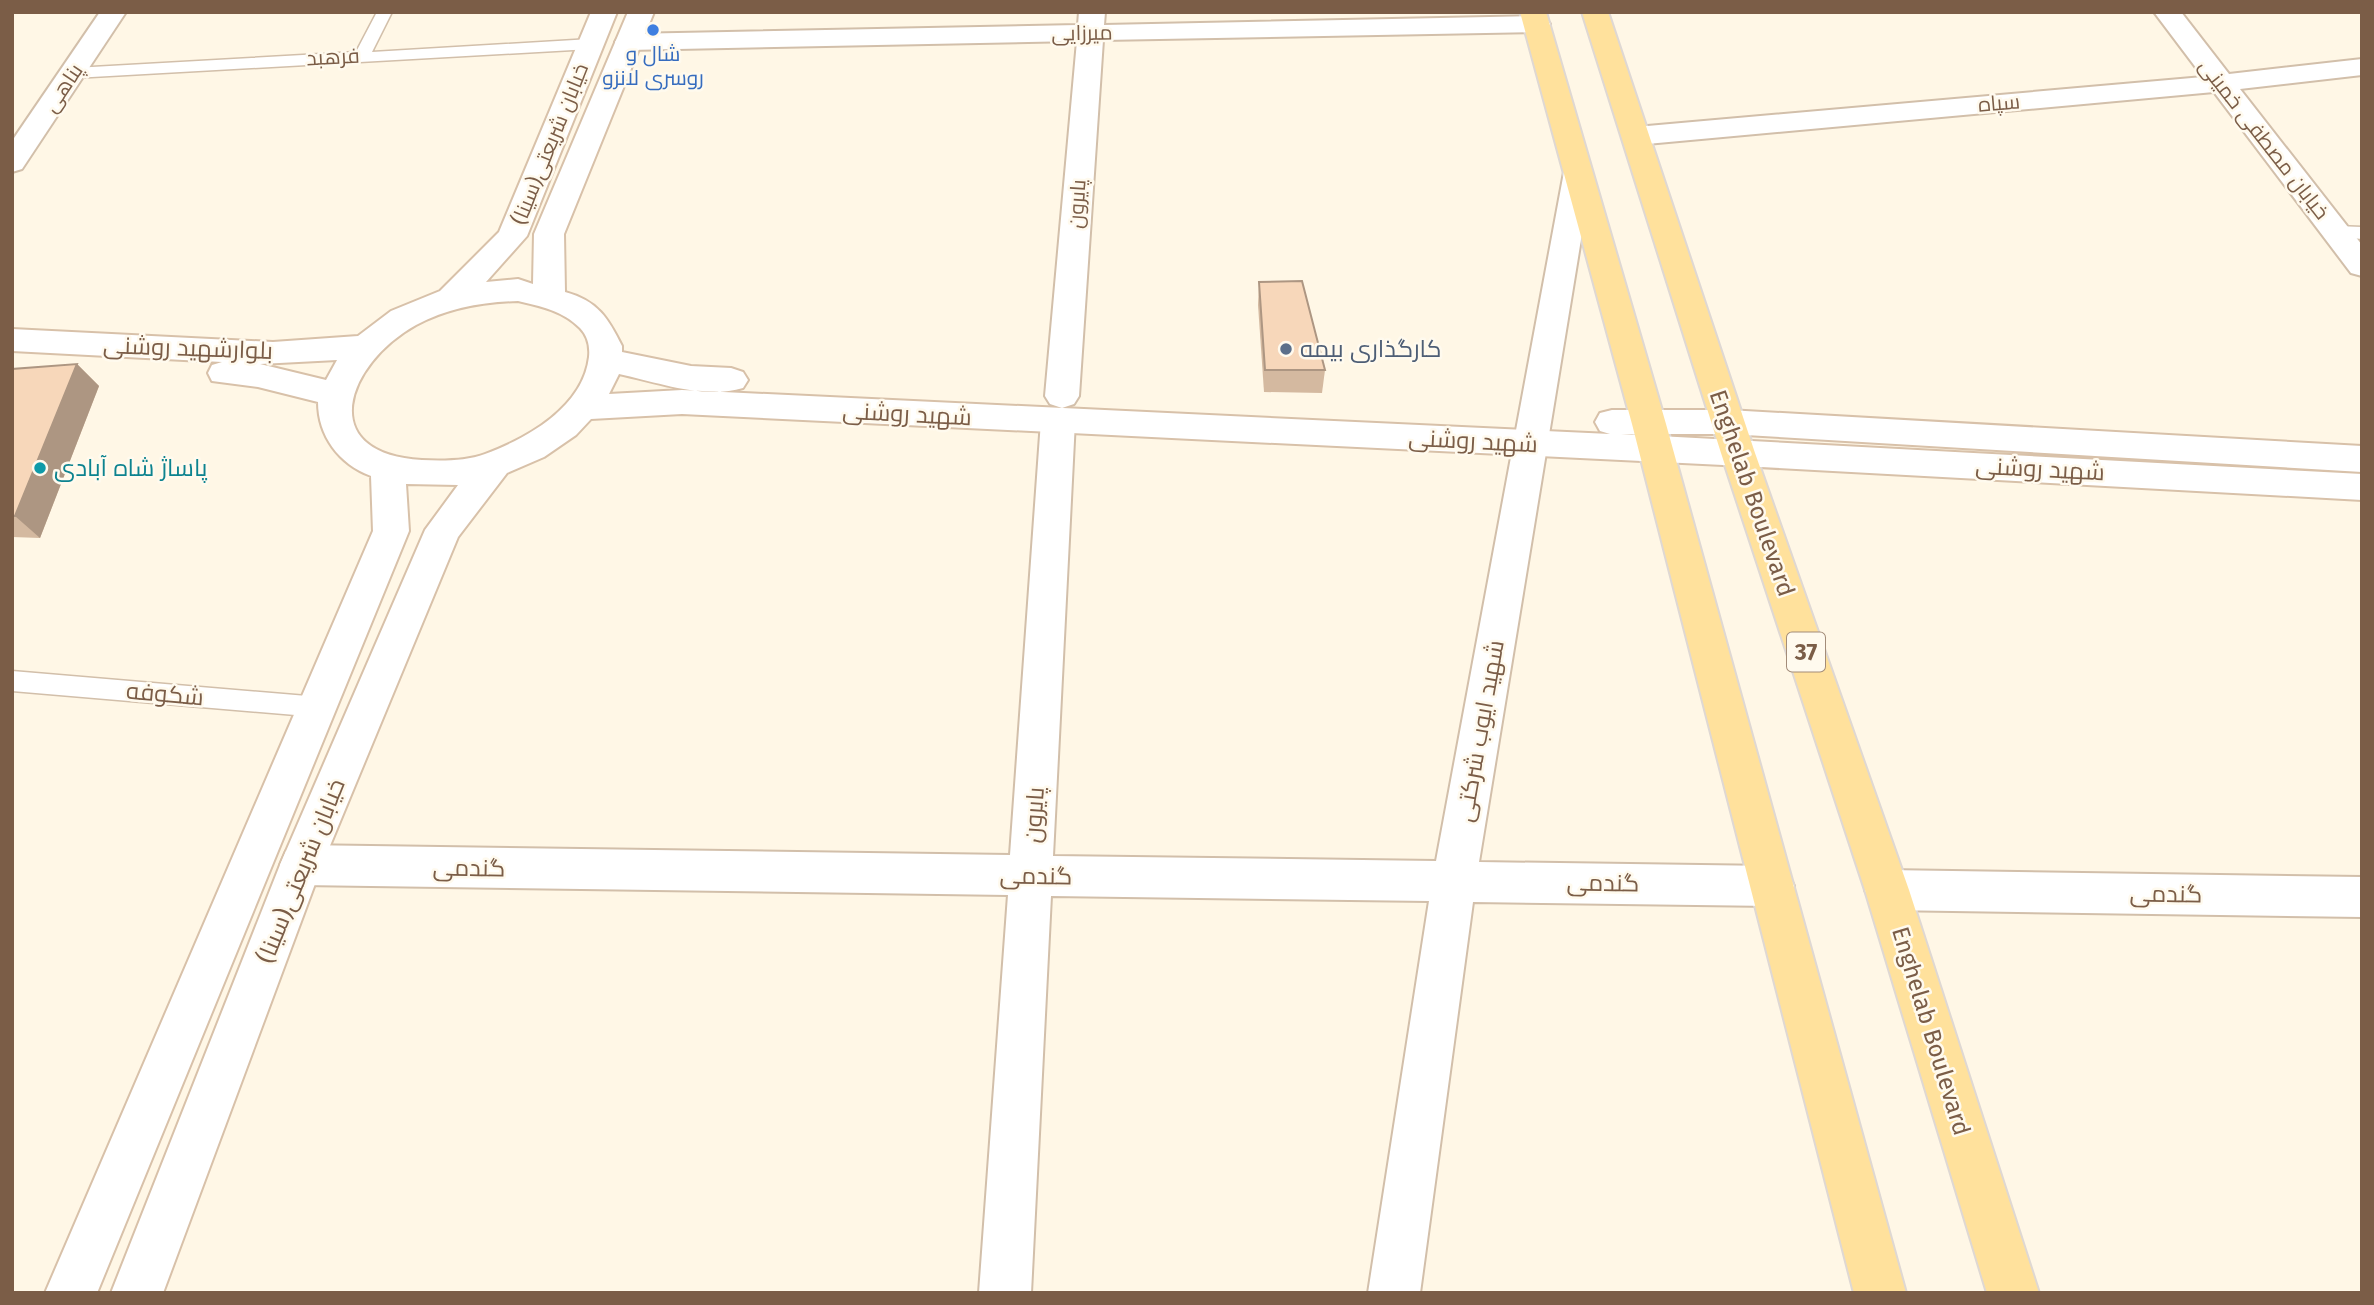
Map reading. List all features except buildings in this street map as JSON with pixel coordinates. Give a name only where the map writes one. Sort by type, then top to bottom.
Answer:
[{"type":"main road","name":"Enghelab Boulevard","points":[[1595,12],[1733,437],[1887,890],[2013,1293]]},
{"type":"main road","points":[[1535,18],[1652,437],[1880,1293]]},
{"type":"street","name":"پناهی","points":[[12,163],[113,12]]},
{"type":"street","name":"خیابان شریعتی(سینا)","points":[[453,298],[512,236],[604,12]]},
{"type":"street","name":"خیابان شریعتی(سینا)","points":[[549,294],[549,234],[640,12]]},
{"type":"street","name":"خیابان مصطفی خمینی","points":[[2167,12],[2222,83],[2349,233],[2362,266]]},
{"type":"street","name":"میرزایی","points":[[628,43],[1091,23],[1535,18]]},
{"type":"street","name":"پایرون","points":[[1004,1293],[1060,408],[1091,23]]},
{"type":"street","name":"سپاه","points":[[1636,136],[2222,83],[2362,67]]},
{"type":"street","name":"شهید ایوب شرکتی","points":[[1394,1293],[1454,881],[1578,172]]},
{"type":"street","points":[[518,290],[549,294],[574,304],[592,318],[604,338],[607,360],[600,384],[585,407],[561,430],[530,449],[495,464],[457,473],[421,474],[388,469],[361,457],[343,440],[334,418],[336,394],[346,370],[364,347],[389,327],[419,310],[453,298],[486,291],[518,290]]},
{"type":"street","name":"بلوارشهید روشنی","points":[[12,340],[273,353],[364,347]]},
{"type":"street","name":"شهید روشنی","points":[[607,360],[691,378],[1060,408],[1652,437],[1733,437],[2362,459]]},
{"type":"street","name":"بلوارشهید روشنی","points":[[12,363],[258,375],[336,394]]},
{"type":"street","name":"شهید روشنی","points":[[585,407],[682,402],[1060,408]]},
{"type":"street","name":"شهید روشنی","points":[[1733,437],[2362,487]]},
{"type":"street","name":"خیابان شریعتی(سینا)","points":[[137,1293],[301,865],[443,530],[495,464]]},
{"type":"street","name":"خیابان شریعتی(سینا)","points":[[71,1293],[391,531],[388,469]]},
{"type":"street","name":"گندمی","points":[[301,865],[1772,886]]},
{"type":"street","name":"گندمی","points":[[1887,890],[2362,898]]},
{"type":"lane","points":[[362,55],[385,12]]},
{"type":"lane","name":"فرهبد","points":[[74,72],[591,44]]},
{"type":"lane","name":"شکوفه","points":[[12,681],[319,707]]},
{"type":"place","name":"شال و روسری لانزو","points":[[653,30]]},
{"type":"place","name":"کارگذاری بیمه","points":[[1286,349]]},
{"type":"place","name":"پاساژ شاه آبادی","points":[[40,468]]}]
